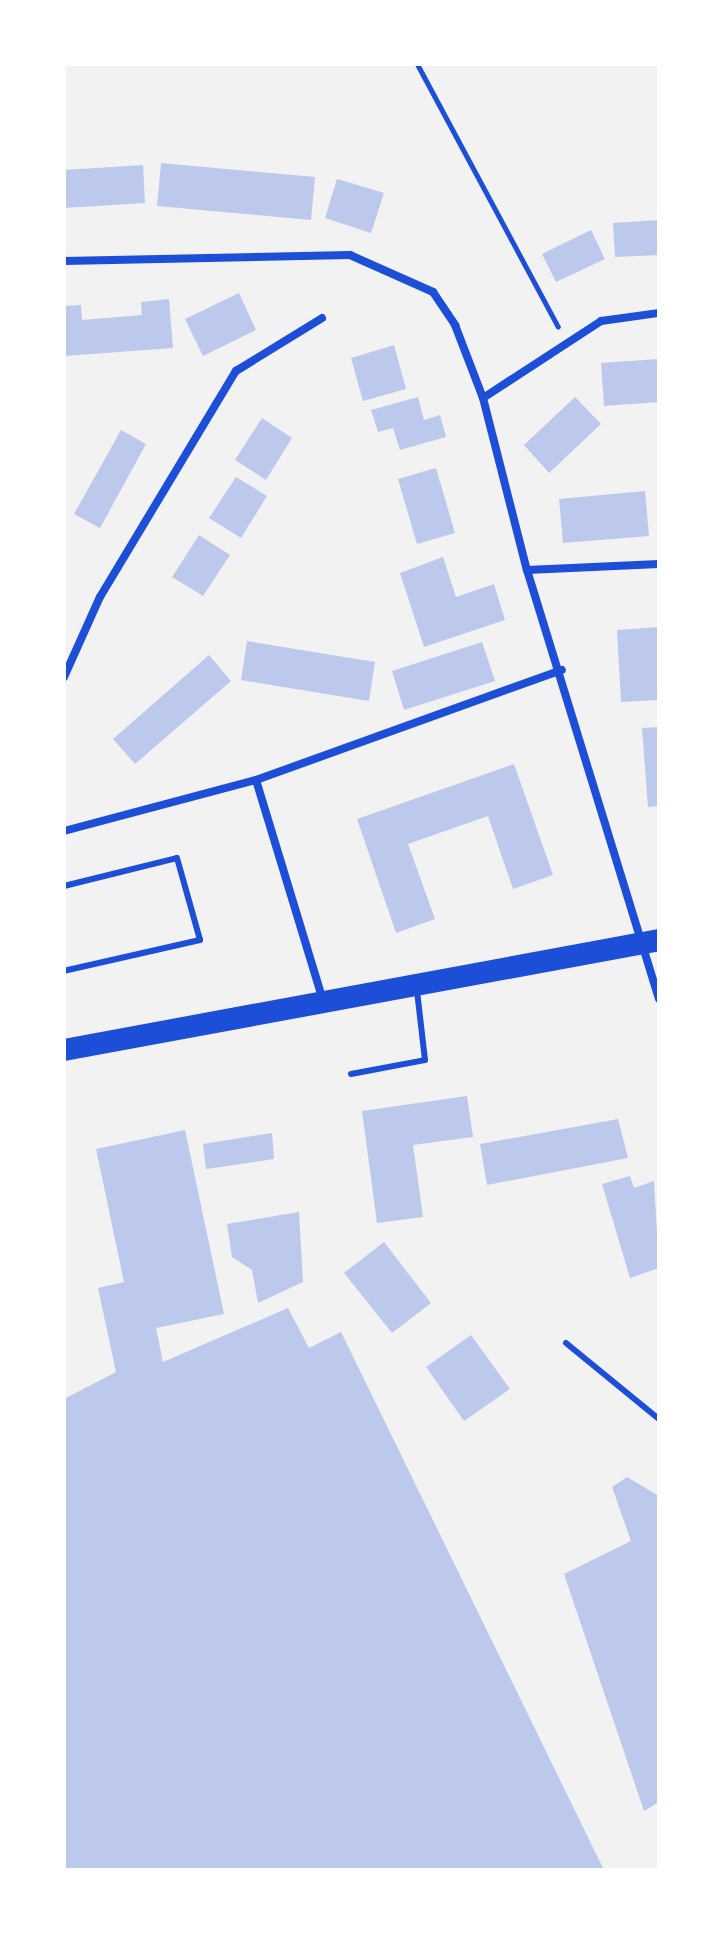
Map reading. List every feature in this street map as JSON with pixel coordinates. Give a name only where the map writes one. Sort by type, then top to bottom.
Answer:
[{"type":"highway","points":[[64,1050],[324,1006],[649,941]]},
{"type":"street","points":[[64,261],[350,255],[433,292],[455,325],[483,398],[527,570],[649,941],[659,999]]},
{"type":"street","points":[[483,398],[601,321],[659,313]]},
{"type":"street","points":[[64,677],[100,597],[236,371],[322,318]]},
{"type":"street","points":[[527,570],[659,564]]},
{"type":"street","points":[[64,831],[256,780],[562,670]]},
{"type":"street","points":[[256,780],[324,1006]]},
{"type":"lane","points":[[64,886],[177,858],[200,940],[64,971]]},
{"type":"lane","points":[[351,1074],[425,1060],[416,987]]},
{"type":"lane","points":[[566,1343],[659,1419]]},
{"type":"path","points":[[417,64],[566,344]]},
{"type":"building","points":[[161,163],[315,177],[311,220],[157,206]]},
{"type":"building","points":[[143,165],[145,203],[64,208],[64,170]]},
{"type":"building","points":[[337,179],[384,193],[371,233],[325,218]]},
{"type":"building","points":[[659,220],[659,255],[615,257],[613,223]]},
{"type":"building","points":[[591,230],[605,259],[556,282],[542,254]]},
{"type":"building","points":[[239,293],[256,330],[203,356],[185,319]]},
{"type":"building","points":[[169,299],[173,348],[64,356],[64,306],[81,305],[82,320],[142,315],[141,302]]},
{"type":"building","points":[[394,345],[406,389],[363,401],[351,358]]},
{"type":"building","points":[[659,359],[659,402],[604,406],[601,363]]},
{"type":"building","points":[[418,397],[424,420],[440,415],[446,437],[400,450],[393,428],[378,432],[371,410]]},
{"type":"building","points":[[575,397],[601,424],[549,473],[524,445]]},
{"type":"building","points":[[262,418],[292,438],[266,480],[235,460]]},
{"type":"building","points":[[121,430],[146,444],[100,528],[74,514]]},
{"type":"building","points":[[436,468],[455,533],[417,544],[398,479]]},
{"type":"building","points":[[236,477],[267,496],[241,538],[209,518]]},
{"type":"building","points":[[645,491],[649,536],[563,543],[559,499]]},
{"type":"building","points":[[199,535],[230,555],[203,596],[172,577]]},
{"type":"building","points":[[443,557],[456,597],[494,584],[505,620],[424,647],[400,573]]},
{"type":"building","points":[[659,627],[659,700],[621,702],[617,630]]},
{"type":"building","points":[[247,641],[375,662],[369,701],[241,680]]},
{"type":"building","points":[[482,642],[495,681],[404,710],[392,671]]},
{"type":"building","points":[[209,655],[231,681],[135,764],[113,739]]},
{"type":"building","points":[[659,727],[659,806],[648,807],[642,728]]},
{"type":"building","points":[[514,764],[553,875],[513,889],[488,816],[408,844],[435,919],[396,933],[357,819]]},
{"type":"building","points":[[467,1096],[473,1137],[413,1145],[423,1217],[377,1223],[362,1111]]},
{"type":"building","points":[[618,1119],[628,1158],[487,1185],[480,1144]]},
{"type":"building","points":[[185,1130],[224,1314],[156,1328],[163,1362],[288,1308],[309,1348],[341,1332],[604,1870],[64,1870],[64,1399],[116,1372],[98,1288],[124,1282],[96,1149]]},
{"type":"building","points":[[272,1133],[274,1159],[206,1169],[203,1144]]},
{"type":"building","points":[[630,1176],[634,1188],[654,1181],[659,1268],[630,1278],[602,1184]]},
{"type":"building","points":[[299,1212],[303,1282],[258,1303],[252,1270],[232,1257],[227,1224]]},
{"type":"building","points":[[384,1242],[431,1303],[392,1333],[344,1273]]},
{"type":"building","points":[[471,1335],[510,1389],[464,1421],[426,1367]]},
{"type":"building","points":[[627,1477],[659,1496],[659,1802],[644,1811],[564,1574],[631,1541],[612,1487]]}]
